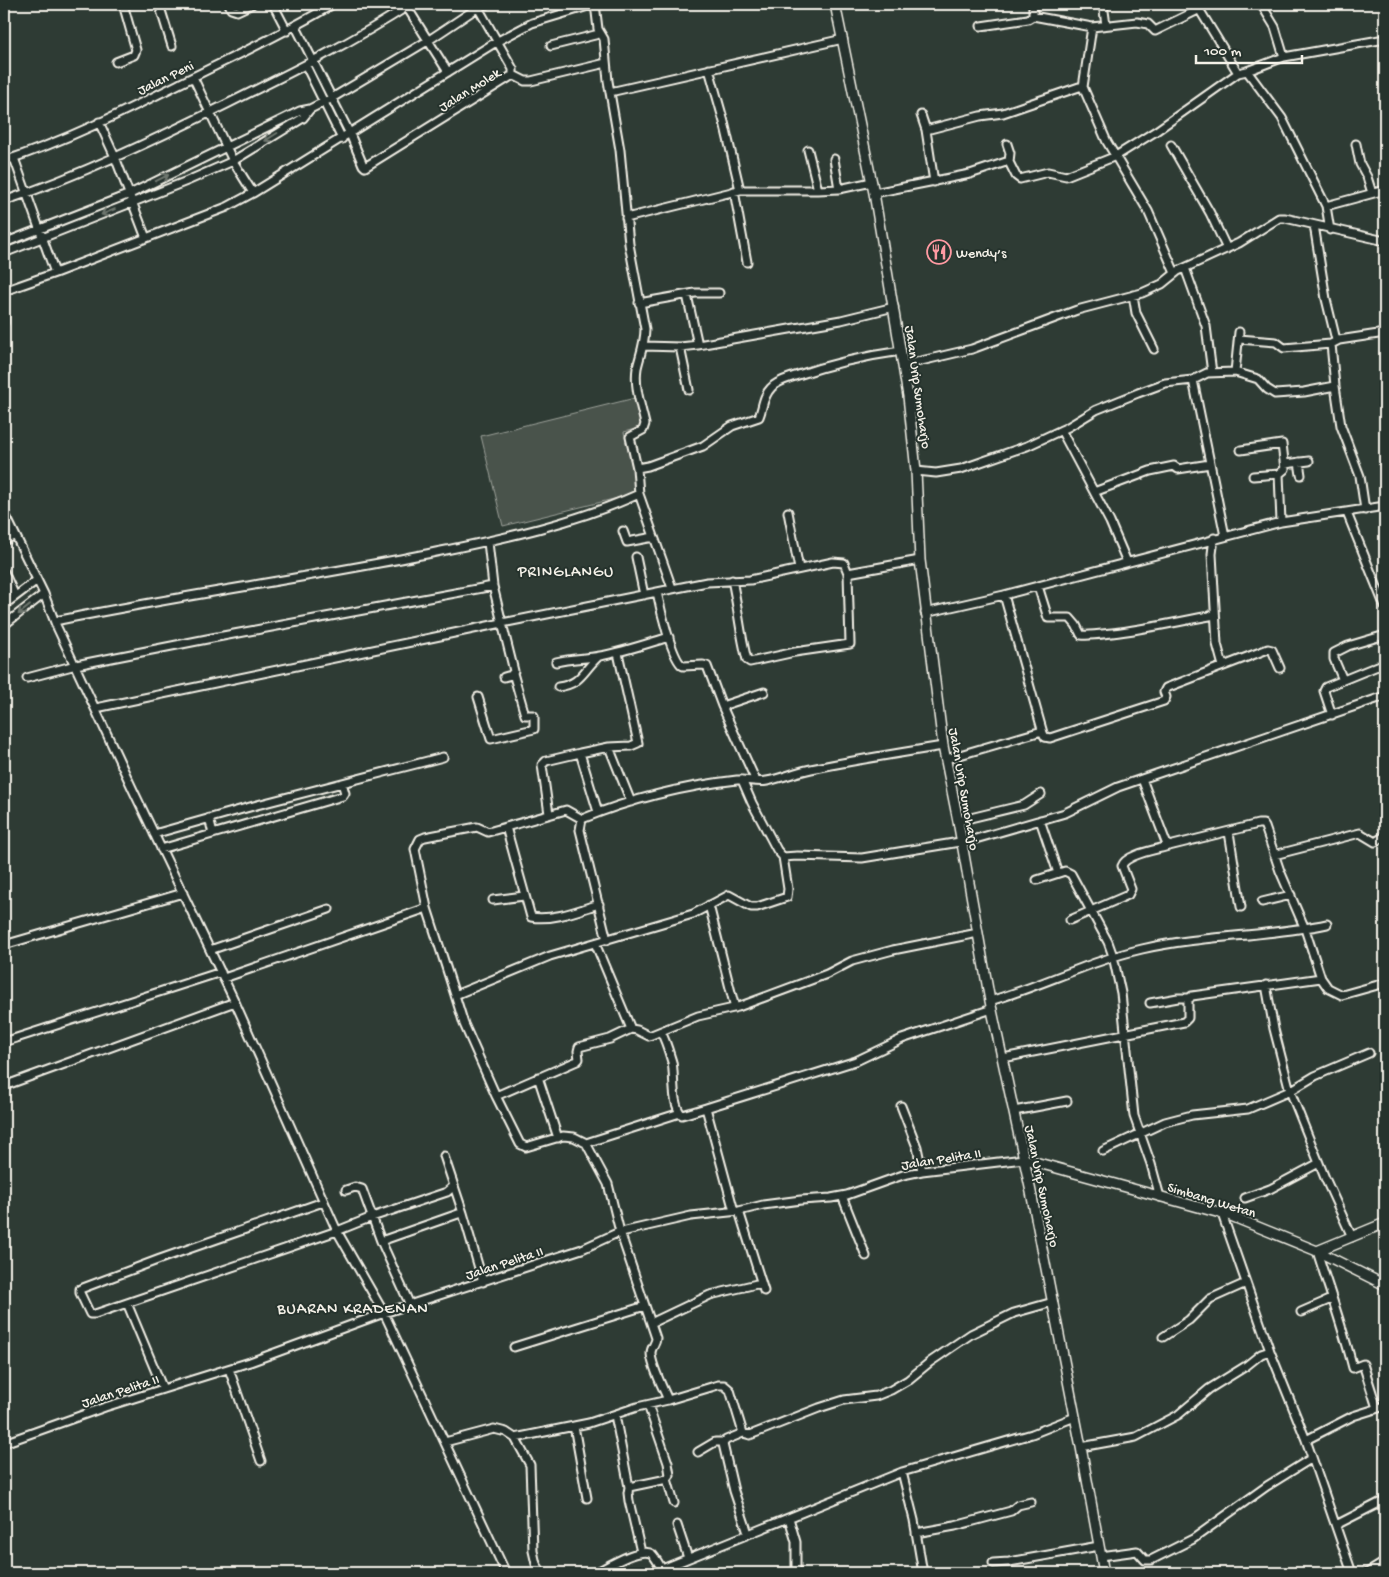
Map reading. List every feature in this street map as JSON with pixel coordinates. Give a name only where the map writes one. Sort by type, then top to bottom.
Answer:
[{"type":"main road","name":"Jalan Urip Sumoharjo","points":[[835,4],[872,182],[902,351],[916,471],[920,560],[925,613],[943,746],[991,1005],[1053,1302],[1104,1573]]},
{"type":"main road","name":"Simbang Wetan","points":[[1024,1159],[1222,1214],[1318,1251],[1385,1285]]},
{"type":"main road","points":[[1318,1251],[1385,1223]]},
{"type":"street","points":[[116,62],[134,54],[136,50],[123,4]]},
{"type":"street","points":[[159,4],[172,46]]},
{"type":"street","points":[[229,4],[231,9],[237,11],[252,4]]},
{"type":"street","points":[[274,4],[287,31]]},
{"type":"street","name":"Jalan Peni","points":[[4,161],[149,100],[296,27],[333,4]]},
{"type":"street","points":[[4,243],[130,194],[300,111],[325,102],[430,40],[476,6],[487,4]]},
{"type":"street","points":[[4,291],[227,207],[342,139],[496,42],[532,23],[595,4],[599,34],[604,39],[610,92],[620,150],[626,218],[639,303],[645,329],[644,346],[637,370],[636,388],[645,424],[643,430],[630,437],[637,468],[639,494],[672,588]]},
{"type":"street","points":[[1033,4],[1033,16]]},
{"type":"street","points":[[1103,4],[1106,25]]},
{"type":"street","points":[[1260,4],[1273,23],[1284,57]]},
{"type":"street","points":[[4,201],[115,157],[306,66],[408,5],[448,72]]},
{"type":"street","name":"Jalan Molek","points":[[350,134],[363,165],[366,167],[516,77],[476,6]]},
{"type":"street","points":[[981,26],[1028,19],[1033,16],[1092,27],[1137,22],[1148,24],[1155,31],[1198,7],[1238,73]]},
{"type":"street","points":[[296,27],[350,134]]},
{"type":"street","points":[[1092,27],[1083,87],[1107,142],[1148,212],[1175,273]]},
{"type":"street","points":[[551,46],[599,34]]},
{"type":"street","points":[[610,92],[843,38]]},
{"type":"street","points":[[1007,144],[1010,153],[1008,162],[1016,176],[1020,179],[1048,172],[1066,176],[1116,156],[1156,132],[1238,73],[1284,57],[1385,39]]},
{"type":"street","points":[[516,77],[531,82],[606,63]]},
{"type":"street","points":[[306,66],[342,139]]},
{"type":"street","points":[[709,69],[724,122],[737,191],[736,211],[747,262]]},
{"type":"street","points":[[1247,71],[1282,118],[1326,206],[1330,230]]},
{"type":"street","points":[[193,77],[228,146],[233,161],[253,193]]},
{"type":"street","points":[[926,130],[972,118],[1003,113],[1083,87]]},
{"type":"street","points":[[4,253],[233,161],[303,118],[310,108]]},
{"type":"street","points":[[921,115],[926,130],[934,182]]},
{"type":"street","points":[[99,122],[130,194],[146,238]]},
{"type":"street","points":[[1356,144],[1360,164],[1372,193]]},
{"type":"street","points":[[1171,145],[1210,213],[1227,248]]},
{"type":"street","points":[[808,150],[818,190]]},
{"type":"street","points":[[14,158],[56,273]]},
{"type":"street","points":[[834,159],[839,189]]},
{"type":"street","points":[[874,193],[970,174],[1008,162]]},
{"type":"street","points":[[626,218],[737,191],[839,189],[872,182]]},
{"type":"street","points":[[1326,206],[1385,190]]},
{"type":"street","points":[[904,365],[972,349],[1077,310],[1133,296],[1162,284],[1175,273],[1227,248],[1279,218],[1385,241]]},
{"type":"street","points":[[1314,226],[1334,342],[1335,386],[1341,426],[1360,476],[1365,510]]},
{"type":"street","points":[[1185,268],[1206,326],[1212,372]]},
{"type":"street","points":[[639,303],[695,293],[719,294]]},
{"type":"street","points":[[687,295],[698,345]]},
{"type":"street","points":[[1133,296],[1136,313],[1154,349]]},
{"type":"street","points":[[644,346],[680,347],[698,345],[841,320],[894,307]]},
{"type":"street","points":[[4,317],[4,322]]},
{"type":"street","points":[[1235,372],[1239,335],[1276,342],[1284,348],[1385,333]]},
{"type":"street","points":[[680,347],[689,390]]},
{"type":"street","points":[[637,468],[648,466],[703,446],[732,426],[759,417],[767,393],[772,386],[780,382],[855,358],[902,351]]},
{"type":"street","points":[[916,471],[936,473],[961,469],[1027,446],[1096,410],[1138,393],[1165,383],[1193,380],[1212,372],[1235,372],[1258,379],[1275,394],[1304,392],[1335,386]]},
{"type":"street","points":[[1193,380],[1225,536]]},
{"type":"street","points":[[1060,430],[1110,522],[1127,562]]},
{"type":"street","points":[[1241,450],[1282,444],[1285,469],[1278,474],[1253,476]]},
{"type":"street","points":[[1284,464],[1309,461]]},
{"type":"street","points":[[1299,462],[1301,475]]},
{"type":"street","points":[[1094,492],[1150,471],[1174,466],[1178,469],[1210,464]]},
{"type":"street","points":[[1278,474],[1281,522]]},
{"type":"street","points":[[55,620],[141,603],[381,564],[488,542],[607,509],[639,494]]},
{"type":"street","points":[[925,613],[1004,595],[1214,538],[1281,522],[1385,506]]},
{"type":"street","points":[[4,512],[7,527],[15,535],[44,594],[161,849],[235,1002],[323,1202],[337,1231],[384,1313],[506,1573]]},
{"type":"street","points":[[788,512],[799,569]]},
{"type":"street","points":[[1347,513],[1385,607]]},
{"type":"street","points":[[623,531],[627,542],[654,537]]},
{"type":"street","points":[[4,541],[15,535]]},
{"type":"street","points":[[1214,538],[1212,554],[1217,644],[1223,666]]},
{"type":"street","points":[[478,697],[491,739],[534,729],[534,716],[525,715],[513,673],[514,668],[493,586],[488,542]]},
{"type":"street","points":[[636,557],[644,595]]},
{"type":"street","points":[[848,573],[920,560]]},
{"type":"street","points":[[96,708],[672,588],[707,582],[732,580],[750,580],[839,562],[844,563],[848,573],[850,644],[795,652],[750,662],[747,660],[739,624],[738,608],[732,580]]},
{"type":"street","points":[[4,572],[15,596]]},
{"type":"street","points":[[4,605],[37,580]]},
{"type":"street","points":[[27,678],[76,666],[493,586]]},
{"type":"street","points":[[1038,586],[1048,618],[1070,618],[1081,635],[1136,631],[1172,622],[1215,615]]},
{"type":"street","points":[[656,592],[669,637],[681,665],[707,666],[722,706],[756,781]]},
{"type":"street","points":[[4,625],[44,594]]},
{"type":"street","points":[[1004,595],[1045,737],[1050,738],[1164,701],[1166,688],[1271,648],[1280,668]]},
{"type":"street","points":[[1343,680],[1334,659],[1334,653],[1348,646],[1385,635]]},
{"type":"street","points":[[556,662],[568,658],[618,653],[669,637]]},
{"type":"street","points":[[550,814],[542,765],[546,761],[609,747],[635,745],[638,741],[618,653]]},
{"type":"street","points":[[558,686],[566,686],[578,681],[588,666],[598,656]]},
{"type":"street","points":[[1332,714],[1324,688],[1385,663]]},
{"type":"street","points":[[504,677],[513,673]]},
{"type":"street","points":[[722,706],[764,692]]},
{"type":"street","points":[[784,857],[862,858],[961,842],[1064,813],[1118,787],[1385,696]]},
{"type":"street","points":[[946,759],[1042,731]]},
{"type":"street","points":[[582,819],[631,802],[694,787],[742,780],[771,780],[837,763],[943,746]]},
{"type":"street","points":[[609,747],[631,802]]},
{"type":"street","points":[[580,753],[598,812]]},
{"type":"street","points":[[154,834],[443,757]]},
{"type":"street","points":[[1142,779],[1167,842],[1165,846]]},
{"type":"street","points":[[455,996],[550,956],[693,914],[729,896],[751,907],[784,899],[788,894],[788,889],[784,857],[777,850],[742,780]]},
{"type":"street","points":[[161,849],[343,796],[342,783]]},
{"type":"street","points":[[958,821],[1024,805],[1041,794]]},
{"type":"street","points":[[582,819],[566,810],[488,832],[477,827],[420,840],[415,849],[426,908],[464,1024],[519,1142],[522,1146],[526,1147],[563,1136],[574,1137],[586,1143],[608,1184],[620,1232],[656,1341],[652,1348],[651,1357],[668,1400]]},
{"type":"street","points":[[209,818],[212,834]]},
{"type":"street","points":[[582,819],[580,830],[607,940]]},
{"type":"street","points":[[1040,820],[1058,873]]},
{"type":"street","points":[[1070,920],[1130,893],[1131,889],[1122,866],[1126,860],[1165,846],[1263,824],[1305,929],[1321,978],[1328,988],[1342,994],[1385,983]]},
{"type":"street","points":[[506,827],[524,896],[530,915],[533,918],[566,914],[599,904]]},
{"type":"street","points":[[1229,832],[1241,907]]},
{"type":"street","points":[[1274,854],[1360,833],[1375,842],[1385,836]]},
{"type":"street","points":[[1037,880],[1065,871],[1071,874],[1108,942],[1121,993],[1134,1116],[1151,1164],[1160,1197]]},
{"type":"street","points":[[4,945],[183,893]]},
{"type":"street","points":[[1262,902],[1290,895]]},
{"type":"street","points":[[494,900],[524,896]]},
{"type":"street","points":[[709,905],[735,1008]]},
{"type":"street","points":[[4,1042],[222,975],[426,908]]},
{"type":"street","points":[[210,950],[329,910]]},
{"type":"street","points":[[586,1143],[856,1061],[902,1039],[1112,956],[1188,940],[1305,929],[1327,924]]},
{"type":"street","points":[[496,1096],[577,1061],[579,1059],[579,1048],[610,1039],[631,1030],[640,1031],[646,1035],[661,1032],[698,1016],[735,1008],[827,974],[852,961],[893,950],[978,933]]},
{"type":"street","points":[[595,943],[631,1030]]},
{"type":"street","points":[[1150,1003],[1321,978]]},
{"type":"street","points":[[1266,986],[1274,1029],[1290,1091],[1319,1164],[1352,1237]]},
{"type":"street","points":[[1003,1058],[1187,1020],[1190,998]]},
{"type":"street","points":[[4,1086],[235,1002]]},
{"type":"street","points":[[661,1032],[672,1062],[674,1095],[680,1114]]},
{"type":"street","points":[[1103,1152],[1165,1122],[1192,1115],[1248,1109],[1290,1091],[1315,1076],[1369,1053]]},
{"type":"street","points":[[538,1077],[558,1138]]},
{"type":"street","points":[[1014,1111],[1067,1101]]},
{"type":"street","points":[[901,1106],[917,1147],[922,1171]]},
{"type":"street","points":[[706,1108],[737,1211],[764,1291]]},
{"type":"street","points":[[444,1156],[483,1282]]},
{"type":"street","name":"Jalan Pelita II","points":[[4,1442],[229,1368],[384,1313],[582,1249],[620,1232],[691,1216],[842,1196],[903,1175],[922,1171],[1024,1159]]},
{"type":"street","points":[[1245,1198],[1270,1189],[1319,1164]]},
{"type":"street","points":[[323,1202],[160,1258],[83,1288],[80,1291],[92,1315],[447,1192],[454,1186]]},
{"type":"street","points":[[346,1190],[355,1187],[362,1189],[381,1241],[410,1305]]},
{"type":"street","points":[[842,1196],[866,1256]]},
{"type":"street","points":[[381,1241],[462,1213]]},
{"type":"street","points":[[1222,1214],[1270,1351],[1306,1440],[1352,1573]]},
{"type":"street","points":[[1318,1251],[1331,1299],[1344,1330],[1353,1368],[1363,1364],[1377,1408]]},
{"type":"street","points":[[651,1323],[710,1294],[761,1283]]},
{"type":"street","points":[[1163,1337],[1189,1320],[1210,1299],[1246,1284]]},
{"type":"street","points":[[1301,1312],[1331,1299]]},
{"type":"street","points":[[698,1452],[715,1442],[724,1442],[743,1433],[750,1435],[819,1408],[844,1400],[876,1396],[891,1390],[908,1380],[971,1334],[1014,1312],[1053,1302]]},
{"type":"street","points":[[127,1303],[163,1390]]},
{"type":"street","points":[[514,1347],[645,1306]]},
{"type":"street","points":[[1081,1447],[1136,1437],[1178,1415],[1209,1389],[1246,1366],[1261,1354],[1270,1351]]},
{"type":"street","points":[[229,1368],[261,1461]]},
{"type":"street","points":[[515,1438],[574,1426],[718,1385],[724,1385],[730,1390],[743,1433]]},
{"type":"street","points":[[629,1487],[666,1480],[670,1475],[668,1462],[648,1405]]},
{"type":"street","points":[[1306,1440],[1353,1416],[1385,1406]]},
{"type":"street","points":[[615,1414],[629,1487],[628,1493],[641,1552]]},
{"type":"street","points":[[649,1572],[661,1570],[748,1533],[902,1472],[1032,1434],[1075,1417]]},
{"type":"street","points":[[574,1426],[587,1498]]},
{"type":"street","points":[[446,1444],[494,1429],[506,1432],[515,1438],[530,1465],[534,1551],[536,1564],[542,1573]]},
{"type":"street","points":[[724,1442],[734,1491],[748,1533]]},
{"type":"street","points":[[1101,1556],[1137,1550],[1144,1560],[1151,1560],[1193,1539],[1267,1486],[1312,1458]]},
{"type":"street","points":[[902,1472],[923,1573]]},
{"type":"street","points":[[666,1480],[674,1503]]},
{"type":"street","points":[[1336,1525],[1385,1500]]},
{"type":"street","points":[[916,1533],[955,1526],[1011,1510],[1031,1502]]},
{"type":"street","points":[[789,1518],[796,1542],[796,1573]]},
{"type":"street","points":[[677,1525],[688,1558]]},
{"type":"street","points":[[993,1563],[1009,1562],[1099,1546]]},
{"type":"street","points":[[595,1573],[641,1552],[652,1555],[661,1570]]},
{"type":"street","points":[[1367,1573],[1385,1562]]},
{"type":"shaded area","points":[[635,398],[642,427],[624,432],[638,493],[503,526],[481,436]]},
{"type":"place","name":"Wendy’s","points":[[939,252]]},
{"type":"district","name":"PRINGLANGU","points":[[566,570]]},
{"type":"district","name":"BUARAN KRADENAN","points":[[353,1307]]}]
